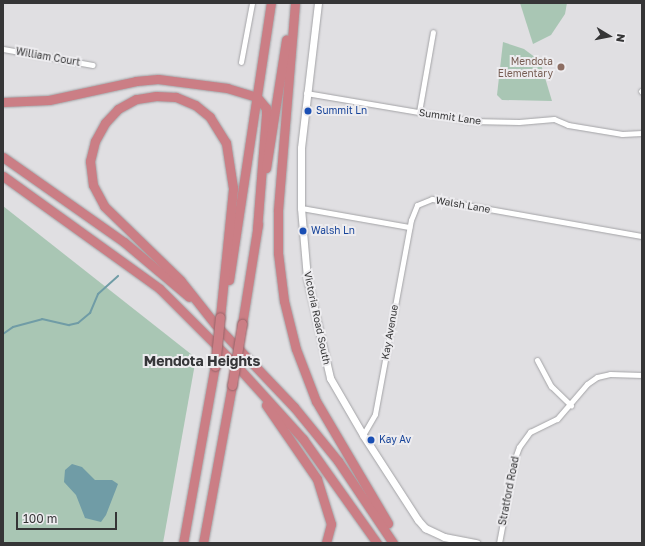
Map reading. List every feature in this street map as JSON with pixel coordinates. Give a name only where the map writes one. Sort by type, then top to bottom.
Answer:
[{"type":"highway","points":[[183,543],[215,366],[271,3]]},
{"type":"highway","points":[[203,543],[232,385],[292,3]]},
{"type":"highway","points":[[295,3],[278,211],[278,253],[284,302],[296,349],[316,401],[399,543]]},
{"type":"highway","points":[[3,102],[49,100],[136,81],[158,79],[220,87],[256,97],[266,108],[257,230]]},
{"type":"highway","points":[[200,307],[181,281],[104,206],[93,185],[90,161],[95,141],[105,123],[114,114],[136,99],[156,96],[176,97],[195,105],[210,117],[226,143],[233,188],[222,319]]},
{"type":"highway","points":[[3,157],[124,242],[200,307],[294,407],[338,461],[393,543]]},
{"type":"highway","points":[[3,176],[160,290],[236,365],[303,439],[376,543]]},
{"type":"highway","points":[[236,365],[317,479],[331,524],[326,543]]},
{"type":"street","points":[[241,62],[252,3]]},
{"type":"street","name":"Victoria Road South","points":[[318,3],[306,93],[301,148],[301,208],[307,278],[330,378],[363,435],[425,528],[444,537],[476,543]]},
{"type":"street","points":[[419,112],[432,32]]},
{"type":"street","name":"William Court","points":[[3,48],[93,65]]},
{"type":"street","name":"Summit Lane","points":[[306,93],[471,121],[519,122],[554,119],[568,125],[606,131],[642,133]]},
{"type":"street","name":"Walsh Lane","points":[[410,227],[418,205],[432,199],[642,236]]},
{"type":"street","points":[[301,208],[410,227]]},
{"type":"street","name":"Kay Avenue","points":[[363,435],[375,414],[410,227]]},
{"type":"street","points":[[538,360],[551,386],[571,405]]},
{"type":"street","name":"Stratford Road","points":[[499,543],[519,447],[530,432],[557,419],[571,405],[587,384],[597,377],[610,374],[642,375]]},
{"type":"green space","points":[[520,3],[567,3],[565,14],[551,35],[533,44]]},
{"type":"green space","points":[[503,42],[524,49],[540,61],[552,101],[502,100],[497,95]]},
{"type":"green space","points":[[3,206],[196,358],[163,543],[3,543]]},
{"type":"water","points":[[72,464],[82,467],[95,480],[112,480],[118,484],[106,515],[101,522],[85,518],[76,495],[64,482],[65,470]]},
{"type":"waterway","points":[[3,334],[13,327],[42,319],[69,325],[78,323],[90,313],[98,294],[118,276]]},
{"type":"place","name":"Mendota Elementary","points":[[561,67]]},
{"type":"place","name":"Summit Ln","points":[[308,111]]},
{"type":"place","name":"Walsh Ln","points":[[303,231]]},
{"type":"place","name":"Kay Av","points":[[371,440]]},
{"type":"district","name":"Mendota Heights","points":[[202,361]]}]
